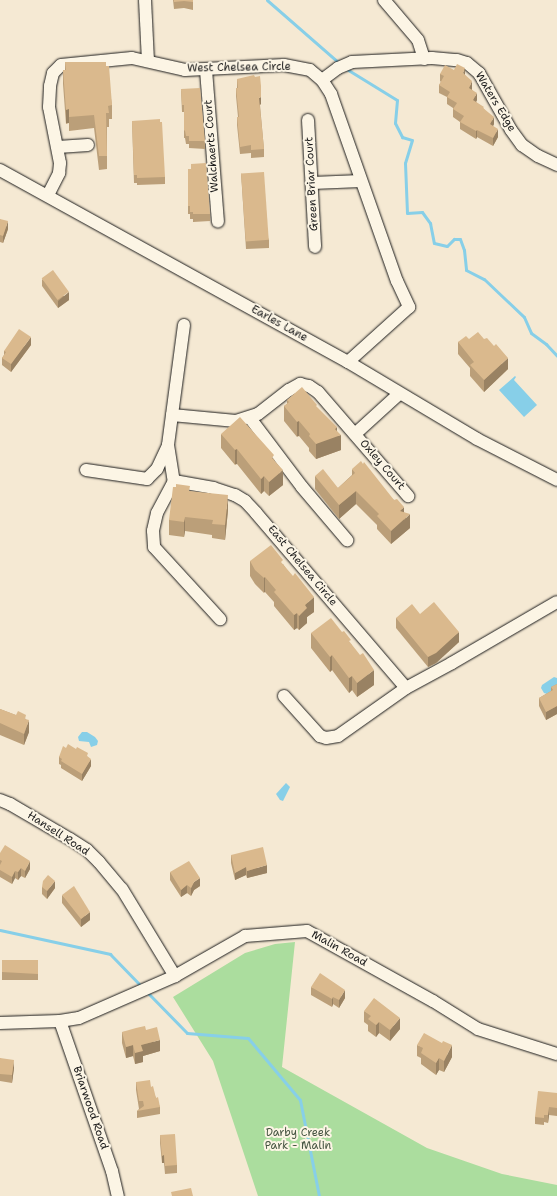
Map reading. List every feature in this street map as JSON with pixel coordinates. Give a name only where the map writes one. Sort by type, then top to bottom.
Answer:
[{"type":"street","points":[[145,0],[148,61]]},
{"type":"street","points":[[384,0],[418,40],[424,59]]},
{"type":"street","name":"West Chelsea Circle","points":[[48,195],[59,173],[58,147],[49,97],[51,78],[57,68],[61,65],[75,62],[121,58],[148,61],[184,70],[284,65],[310,70],[322,80],[331,94],[397,281],[409,307],[348,362]]},
{"type":"street","name":"Waters Edge","points":[[322,80],[338,68],[352,62],[424,59],[458,60],[474,68],[479,73],[511,130],[522,145],[538,156],[557,165]]},
{"type":"street","name":"Walchaerts Court","points":[[206,70],[218,222]]},
{"type":"street","name":"Green Briar Court","points":[[308,120],[316,248]]},
{"type":"street","points":[[58,147],[88,145]]},
{"type":"street","name":"Earles Lane","points":[[0,170],[48,195],[348,362],[399,394],[483,442],[557,480]]},
{"type":"street","points":[[312,184],[361,181]]},
{"type":"street","points":[[86,470],[147,479],[157,469],[168,445],[184,325]]},
{"type":"street","points":[[172,415],[222,421],[250,418],[258,414],[289,390],[300,384],[309,386],[318,392],[355,434],[399,394]]},
{"type":"street","points":[[250,418],[302,487],[347,540]]},
{"type":"street","name":"Oxley Court","points":[[355,434],[408,496]]},
{"type":"street","points":[[168,445],[174,481],[157,513],[153,531],[154,547],[220,619]]},
{"type":"street","name":"East Chelsea Circle","points":[[174,481],[213,488],[235,495],[245,501],[406,688]]},
{"type":"street","points":[[284,696],[320,736],[326,738],[338,736],[406,688],[557,602]]},
{"type":"street","name":"Hansell Road","points":[[0,800],[10,804],[70,839],[95,858],[122,889],[174,976]]},
{"type":"street","name":"Malin Road","points":[[0,1023],[60,1021],[79,1018],[174,976],[245,936],[307,931],[433,1001],[478,1029],[557,1054]]},
{"type":"street","name":"Briarwood Road","points":[[60,1021],[112,1171],[118,1196]]},
{"type":"green space","name":"Darby Creek Park - Malin","points":[[295,942],[282,1067],[427,1148],[502,1174],[557,1185],[557,1196],[258,1196],[213,1061],[173,997],[245,953],[275,944]]},
{"type":"water","points":[[515,376],[516,377],[514,380],[537,405],[524,417],[499,390]]},
{"type":"water","points":[[554,677],[557,678],[557,687],[547,694],[544,693],[541,688],[542,685]]},
{"type":"water","points":[[82,732],[87,732],[95,737],[98,741],[97,745],[91,747],[89,742],[79,741],[78,737]]},
{"type":"water","points":[[286,783],[290,787],[283,801],[280,800],[276,794]]},
{"type":"building","points":[[174,0],[193,0],[193,2],[174,2]]},
{"type":"building","points":[[65,62],[106,62],[106,66],[109,66],[112,105],[108,106],[109,113],[106,113],[107,156],[99,156],[94,115],[69,117],[69,109],[66,110],[63,70],[66,70]]},
{"type":"building","points":[[457,64],[465,68],[463,73],[472,81],[469,88],[477,93],[473,100],[484,107],[483,108],[494,117],[490,124],[498,129],[493,138],[460,122],[464,116],[453,109],[457,103],[447,97],[450,92],[439,85],[444,76],[440,74],[445,65],[454,70]]},
{"type":"building","points":[[254,75],[255,77],[260,76],[261,97],[259,98],[264,149],[251,150],[251,145],[240,147],[236,88],[238,88],[237,79]]},
{"type":"building","points":[[200,88],[205,141],[189,141],[189,136],[186,136],[184,130],[184,105],[182,105],[181,89]]},
{"type":"building","points":[[160,119],[160,122],[162,122],[165,177],[137,178],[137,175],[134,175],[132,121]]},
{"type":"building","points":[[206,163],[210,214],[193,214],[193,212],[190,212],[190,206],[188,206],[188,169],[191,169],[191,164]]},
{"type":"building","points":[[264,172],[269,240],[246,241],[241,174]]},
{"type":"building","points":[[0,219],[8,221],[3,236],[0,235]]},
{"type":"building","points":[[53,270],[69,292],[58,300],[42,278]]},
{"type":"building","points":[[19,329],[31,337],[11,364],[2,358],[6,352],[4,351]]},
{"type":"building","points":[[478,332],[484,339],[487,338],[494,346],[496,344],[508,358],[484,380],[470,365],[474,362],[458,342],[466,336],[469,339]]},
{"type":"building","points":[[302,387],[317,405],[316,406],[337,427],[335,429],[341,435],[316,444],[309,436],[310,434],[299,421],[297,422],[284,406],[289,402],[287,400]]},
{"type":"building","points":[[240,417],[274,455],[272,458],[283,470],[269,482],[264,476],[261,479],[237,449],[235,450],[221,434]]},
{"type":"building","points":[[361,461],[363,464],[364,462],[394,500],[397,499],[404,507],[400,511],[410,514],[391,531],[377,516],[379,514],[356,491],[339,505],[315,476],[323,469],[338,488],[355,473],[352,469]]},
{"type":"building","points":[[176,484],[190,486],[189,491],[228,495],[225,525],[212,524],[213,520],[185,517],[184,522],[169,520],[173,487],[176,487]]},
{"type":"building","points":[[271,545],[283,560],[281,562],[293,576],[295,573],[314,597],[305,605],[307,608],[299,616],[297,613],[294,615],[274,592],[276,590],[265,577],[264,578],[255,570],[250,561]]},
{"type":"building","points":[[434,602],[459,632],[436,653],[428,657],[396,618],[412,604],[420,614]]},
{"type":"building","points":[[331,618],[342,632],[344,631],[351,640],[349,641],[360,655],[363,653],[374,670],[357,683],[352,676],[349,678],[332,655],[330,657],[311,633]]},
{"type":"building","points":[[557,684],[557,706],[546,712],[539,698],[553,690],[551,687]]},
{"type":"building","points":[[0,709],[16,715],[18,711],[26,715],[25,719],[29,720],[24,734],[0,723]]},
{"type":"building","points":[[68,744],[76,749],[77,747],[88,753],[87,756],[91,759],[82,774],[61,761],[62,759],[59,757],[63,746],[66,748]]},
{"type":"building","points":[[5,845],[30,861],[25,871],[21,868],[18,872],[15,871],[12,877],[0,870],[2,861],[0,860],[0,853]]},
{"type":"building","points":[[263,847],[267,865],[247,871],[246,867],[235,873],[231,855]]},
{"type":"building","points":[[189,861],[200,878],[194,882],[191,888],[187,885],[181,890],[170,872]]},
{"type":"building","points":[[48,875],[55,881],[47,891],[42,887],[43,881]]},
{"type":"building","points":[[74,886],[90,912],[81,919],[62,895]]},
{"type":"building","points":[[2,960],[38,960],[38,974],[2,972]]},
{"type":"building","points":[[320,973],[345,990],[339,1000],[333,997],[332,999],[311,987]]},
{"type":"building","points":[[374,998],[400,1018],[390,1030],[379,1022],[376,1025],[368,1019],[371,1016],[364,1011]]},
{"type":"building","points":[[145,1026],[146,1030],[157,1027],[160,1040],[141,1045],[143,1051],[135,1053],[133,1045],[126,1047],[122,1032]]},
{"type":"building","points":[[424,1033],[442,1043],[443,1041],[452,1045],[444,1061],[439,1058],[436,1063],[421,1053],[423,1048],[417,1045]]},
{"type":"building","points":[[0,1058],[14,1060],[12,1075],[0,1074]]},
{"type":"building","points":[[150,1080],[151,1087],[153,1086],[156,1098],[158,1097],[160,1107],[137,1111],[144,1106],[143,1101],[139,1101],[136,1082]]},
{"type":"building","points":[[538,1091],[557,1093],[557,1108],[549,1107],[548,1115],[544,1115],[544,1118],[535,1117]]},
{"type":"building","points":[[175,1134],[177,1165],[165,1166],[164,1155],[162,1156],[160,1135]]},
{"type":"building","points":[[191,1188],[193,1196],[172,1196],[171,1192]]},
{"type":"waterway","points":[[267,0],[339,63]]},
{"type":"waterway","points":[[345,68],[397,100],[395,123],[402,137],[412,140],[405,163],[407,213],[422,212],[430,223],[434,243],[447,246],[454,239],[460,239],[464,250],[466,270],[484,279],[524,317],[531,333],[546,344],[557,356]]},
{"type":"waterway","points":[[0,930],[110,954],[142,987]]},
{"type":"waterway","points":[[147,992],[187,1033],[248,1038],[300,1100],[319,1196]]}]
